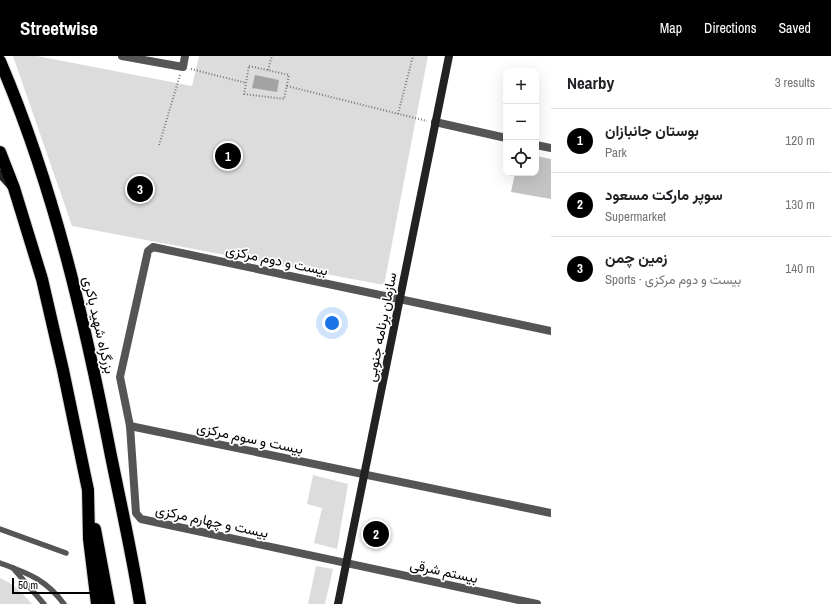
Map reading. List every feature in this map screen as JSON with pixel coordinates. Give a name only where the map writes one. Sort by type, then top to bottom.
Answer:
[{"type":"highway","name":"بزرگراه شهید باکری","points":[[0,61],[13,92],[41,172],[71,273],[93,363],[140,604]]},
{"type":"highway","points":[[0,152],[14,188],[42,278],[88,490],[109,604]]},
{"type":"highway","points":[[88,490],[89,540],[97,604]]},
{"type":"street","points":[[122,56],[183,67],[185,56]]},
{"type":"street","name":"سازمان برنامه جنوبی","points":[[338,604],[449,56]]},
{"type":"street","points":[[435,122],[503,137]]},
{"type":"street","points":[[539,146],[551,148]]},
{"type":"street","points":[[0,174],[14,188]]},
{"type":"street","name":"بیست و دوم مرکزی","points":[[150,248],[153,247],[551,331]]},
{"type":"street","name":"بیست و چهارم مرکزی","points":[[150,248],[120,377],[130,426],[136,513],[140,518],[346,564]]},
{"type":"street","name":"بیست و سوم مرکزی","points":[[130,426],[551,513]]},
{"type":"street","name":"بیستم شرقی","points":[[346,564],[536,604]]},
{"type":"lane","points":[[0,529],[66,553]]},
{"type":"lane","points":[[0,563],[30,574],[47,585],[64,604]]},
{"type":"lane","points":[[13,568],[44,604]]},
{"type":"path","points":[[268,71],[272,56]]},
{"type":"path","points":[[398,114],[413,56]]},
{"type":"path","points":[[249,66],[268,71],[289,75],[284,99],[244,94],[249,66]]},
{"type":"path","points":[[159,145],[183,67],[246,83]]},
{"type":"path","points":[[287,86],[435,122]]},
{"type":"shaded area","points":[[13,56],[37,56],[192,86],[199,56],[428,56],[384,285],[72,226]]},
{"type":"shaded area","points":[[255,75],[279,80],[277,92],[252,88]]},
{"type":"shaded area","points":[[313,475],[348,484],[337,549],[314,543],[322,508],[307,504]]},
{"type":"shaded area","points":[[316,566],[333,569],[325,604],[308,604]]},
{"type":"shaded area","points":[[0,578],[14,586],[32,604],[0,604]]},
{"type":"building","points":[[539,157],[551,159],[551,199],[511,192],[514,176],[539,176]]},
{"type":"place","name":"بوستان جانبازان","points":[[228,156]]},
{"type":"place","name":"زمین چمن","points":[[140,189]]},
{"type":"place","name":"سوپر مارکت مسعود","points":[[376,534]]}]
